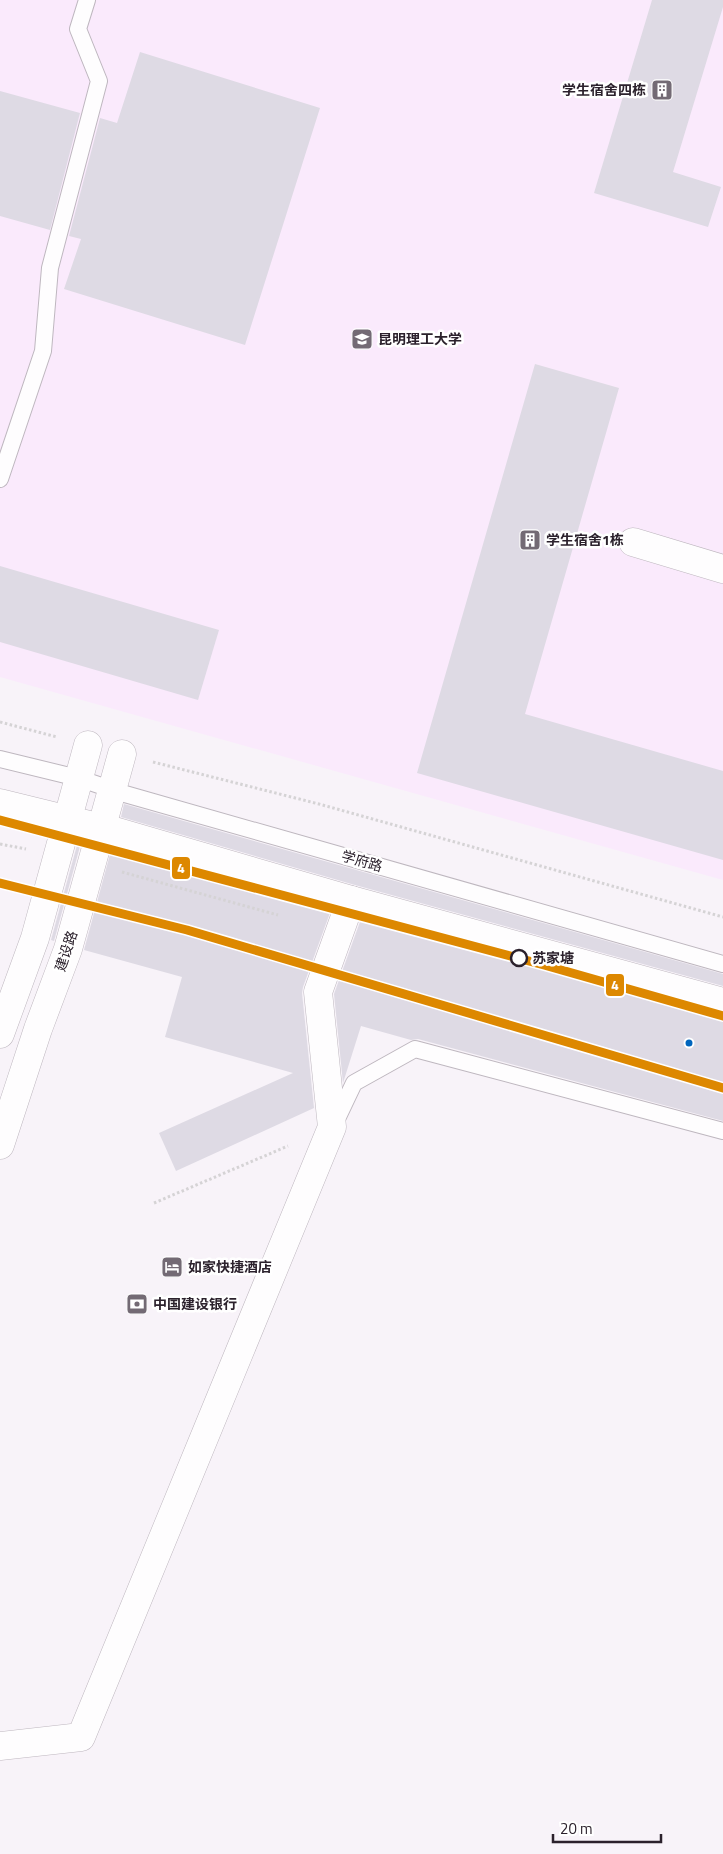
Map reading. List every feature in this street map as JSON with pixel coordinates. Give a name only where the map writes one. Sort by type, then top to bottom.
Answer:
[{"type":"street","points":[[633,542],[723,569]]},
{"type":"street","points":[[0,1034],[35,938],[88,745]]},
{"type":"street","name":"建设路","points":[[0,1145],[38,1029],[68,949],[112,789],[133,757]]},
{"type":"street","points":[[0,802],[102,828],[351,900],[723,1002]]},
{"type":"street","points":[[0,1746],[81,1737],[332,1127],[318,992],[351,900]]},
{"type":"lane","points":[[0,479],[43,351],[50,268],[99,81],[78,29],[87,0]]},
{"type":"lane","name":"学府路","points":[[0,759],[78,778],[723,964]]},
{"type":"lane","points":[[332,1127],[354,1083],[415,1049],[723,1131]]},
{"type":"path","points":[[133,757],[319,804],[723,917]]},
{"type":"path","points":[[154,1203],[332,1127]]},
{"type":"shaded area","name":"昆明理工大学","points":[[0,0],[723,0],[723,880],[0,677]]},
{"type":"building","name":"学生宿舍四栋","points":[[652,0],[723,0],[723,7],[673,172],[721,187],[708,227],[594,193]]},
{"type":"building","points":[[140,52],[320,108],[245,345],[64,289],[81,239],[69,236],[100,118],[117,123]]},
{"type":"building","points":[[0,91],[80,113],[50,230],[0,216]]},
{"type":"building","name":"学生宿舍1栋","points":[[535,364],[619,388],[525,714],[723,771],[723,860],[417,773]]},
{"type":"building","points":[[0,566],[219,630],[198,700],[0,642]]},
{"type":"building","points":[[124,804],[723,974],[723,986],[355,885],[121,817]]},
{"type":"building","points":[[79,838],[82,839],[54,941],[51,940]]},
{"type":"building","points":[[112,847],[331,910],[302,993],[314,1108],[176,1171],[159,1133],[293,1073],[165,1037],[182,977],[84,950]]},
{"type":"building","points":[[361,919],[723,1017],[723,1121],[418,1039],[411,1040],[361,1026],[343,1083],[334,994]]},
{"type":"transit line","name":"4","points":[[0,820],[544,965],[723,1016]]},
{"type":"transit line","name":"4","points":[[0,883],[187,930],[723,1088]]},
{"type":"place","name":"学生宿舍四栋","points":[[662,90]]},
{"type":"place","name":"昆明理工大学","points":[[362,339]]},
{"type":"place","name":"学生宿舍1栋","points":[[530,540]]},
{"type":"place","name":"苏家塘","points":[[519,958]]},
{"type":"place","name":"如家快捷酒店","points":[[172,1267]]},
{"type":"place","name":"中国建设银行","points":[[137,1304]]}]
